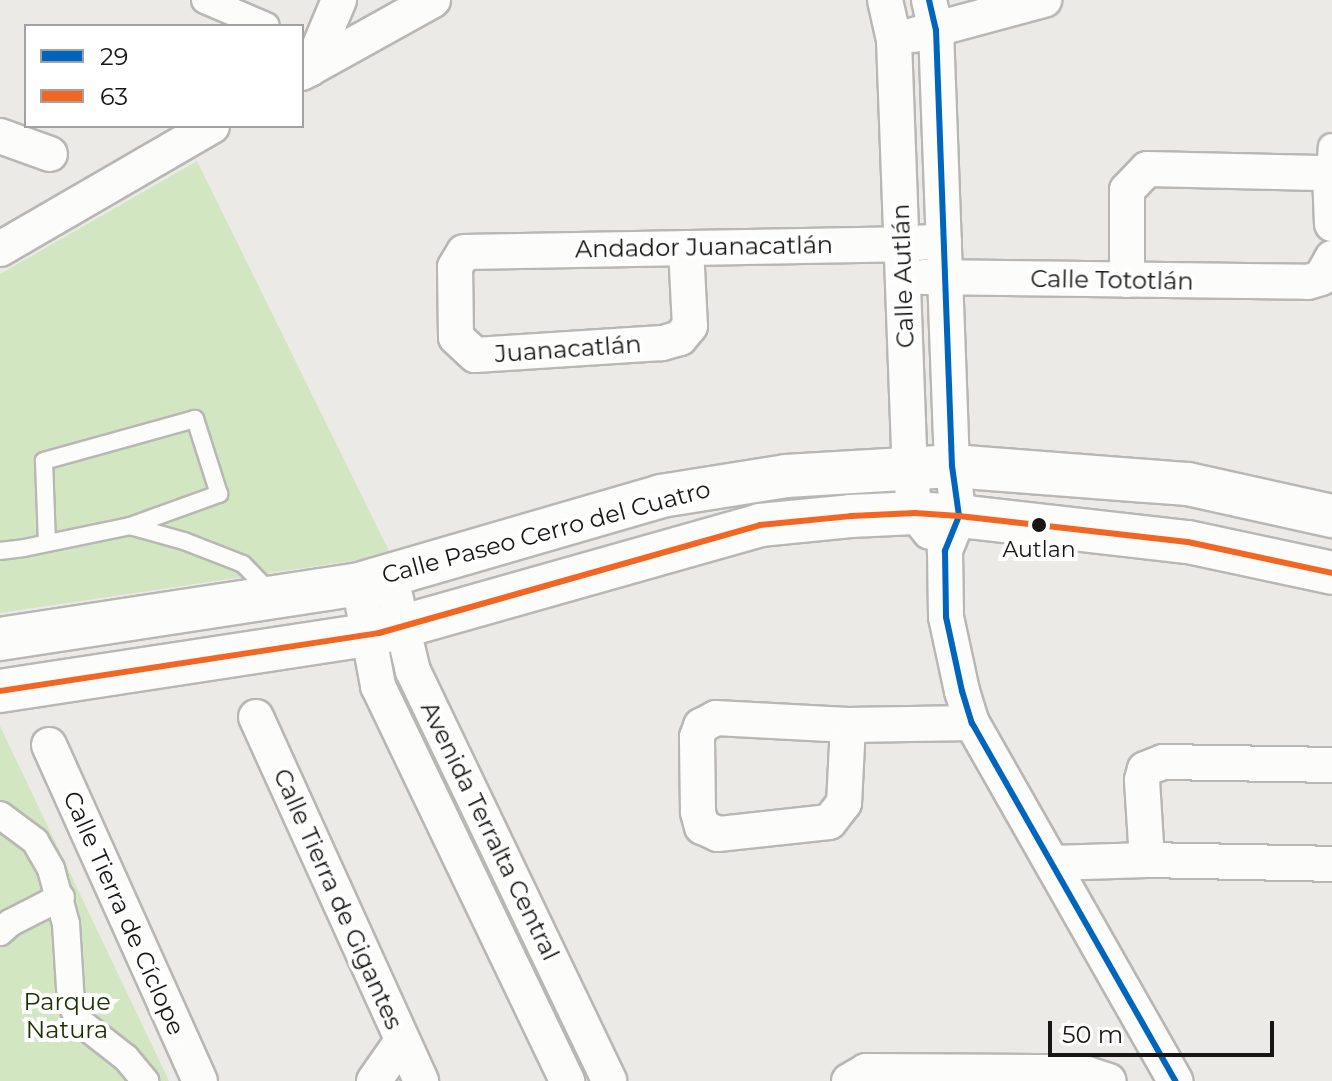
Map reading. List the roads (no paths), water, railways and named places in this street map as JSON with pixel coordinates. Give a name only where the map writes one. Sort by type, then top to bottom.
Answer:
[{"type":"street","points":[[205,0],[261,24]]},
{"type":"street","points":[[308,58],[339,0]]},
{"type":"street","points":[[308,58],[433,0]]},
{"type":"street","name":"Calle Autlán","points":[[885,0],[894,40],[910,469],[915,513]]},
{"type":"street","points":[[894,40],[933,15],[1044,0]]},
{"type":"street","name":"Calle Autlán","points":[[933,15],[952,466],[952,534],[946,617],[972,723],[1175,1081]]},
{"type":"street","points":[[0,249],[209,128]]},
{"type":"street","points":[[0,136],[50,154]]},
{"type":"street","points":[[1127,280],[1127,190],[1147,169],[1331,160],[1332,224]]},
{"type":"street","name":"Andador Juanacatlán","points":[[464,252],[686,248],[902,260],[944,241]]},
{"type":"street","name":"Juanacatlán","points":[[464,252],[455,267],[456,337],[475,355],[662,343],[680,338],[690,326],[686,248]]},
{"type":"street","name":"Calle Tototlán","points":[[902,260],[945,277],[1308,282],[1327,268]]},
{"type":"street","name":"Calle Paseo Cerro del Cuatro","points":[[0,639],[374,579],[661,496],[786,476],[952,466],[1188,484],[1332,516]]},
{"type":"street","name":"Calle Paseo Cerro del Cuatro","points":[[2,687],[384,631],[760,525],[915,513],[952,534],[1188,542],[1332,573]]},
{"type":"street","name":"Avenida Terralta Central","points":[[374,579],[384,631],[378,686],[567,1081]]},
{"type":"street","name":"Avenida Terralta Central","points":[[384,631],[413,671],[609,1081]]},
{"type":"street","name":"Calle Tierra de Gigantes","points":[[256,717],[421,1081]]},
{"type":"street","points":[[848,725],[844,803],[829,822],[718,834],[702,827],[698,812],[697,752],[701,726],[716,718],[848,725],[972,723]]},
{"type":"street","name":"Calle Tierra de Cíclope","points":[[49,745],[200,1081]]},
{"type":"street","points":[[1147,860],[1142,780],[1145,769],[1163,762],[1332,765]]},
{"type":"street","points":[[0,815],[35,841],[61,897],[66,924],[71,1003],[75,1013],[80,1022],[126,1058],[145,1081]]},
{"type":"street","points":[[1052,863],[1147,860],[1332,864]]},
{"type":"street","points":[[0,932],[10,923],[61,897]]},
{"type":"street","points":[[374,1081],[402,1041]]},
{"type":"street","points":[[849,1081],[866,1071],[896,1071],[1081,1072],[1109,1081]]},
{"type":"lane","points":[[0,551],[47,543],[130,526],[219,494],[195,419],[44,461],[47,543]]},
{"type":"lane","points":[[130,526],[184,541],[243,564],[275,597]]},
{"type":"place","name":"Autlan","points":[[1039,525]]},
{"type":"park label","name":"Parque Natura","points":[[67,1016]]}]
